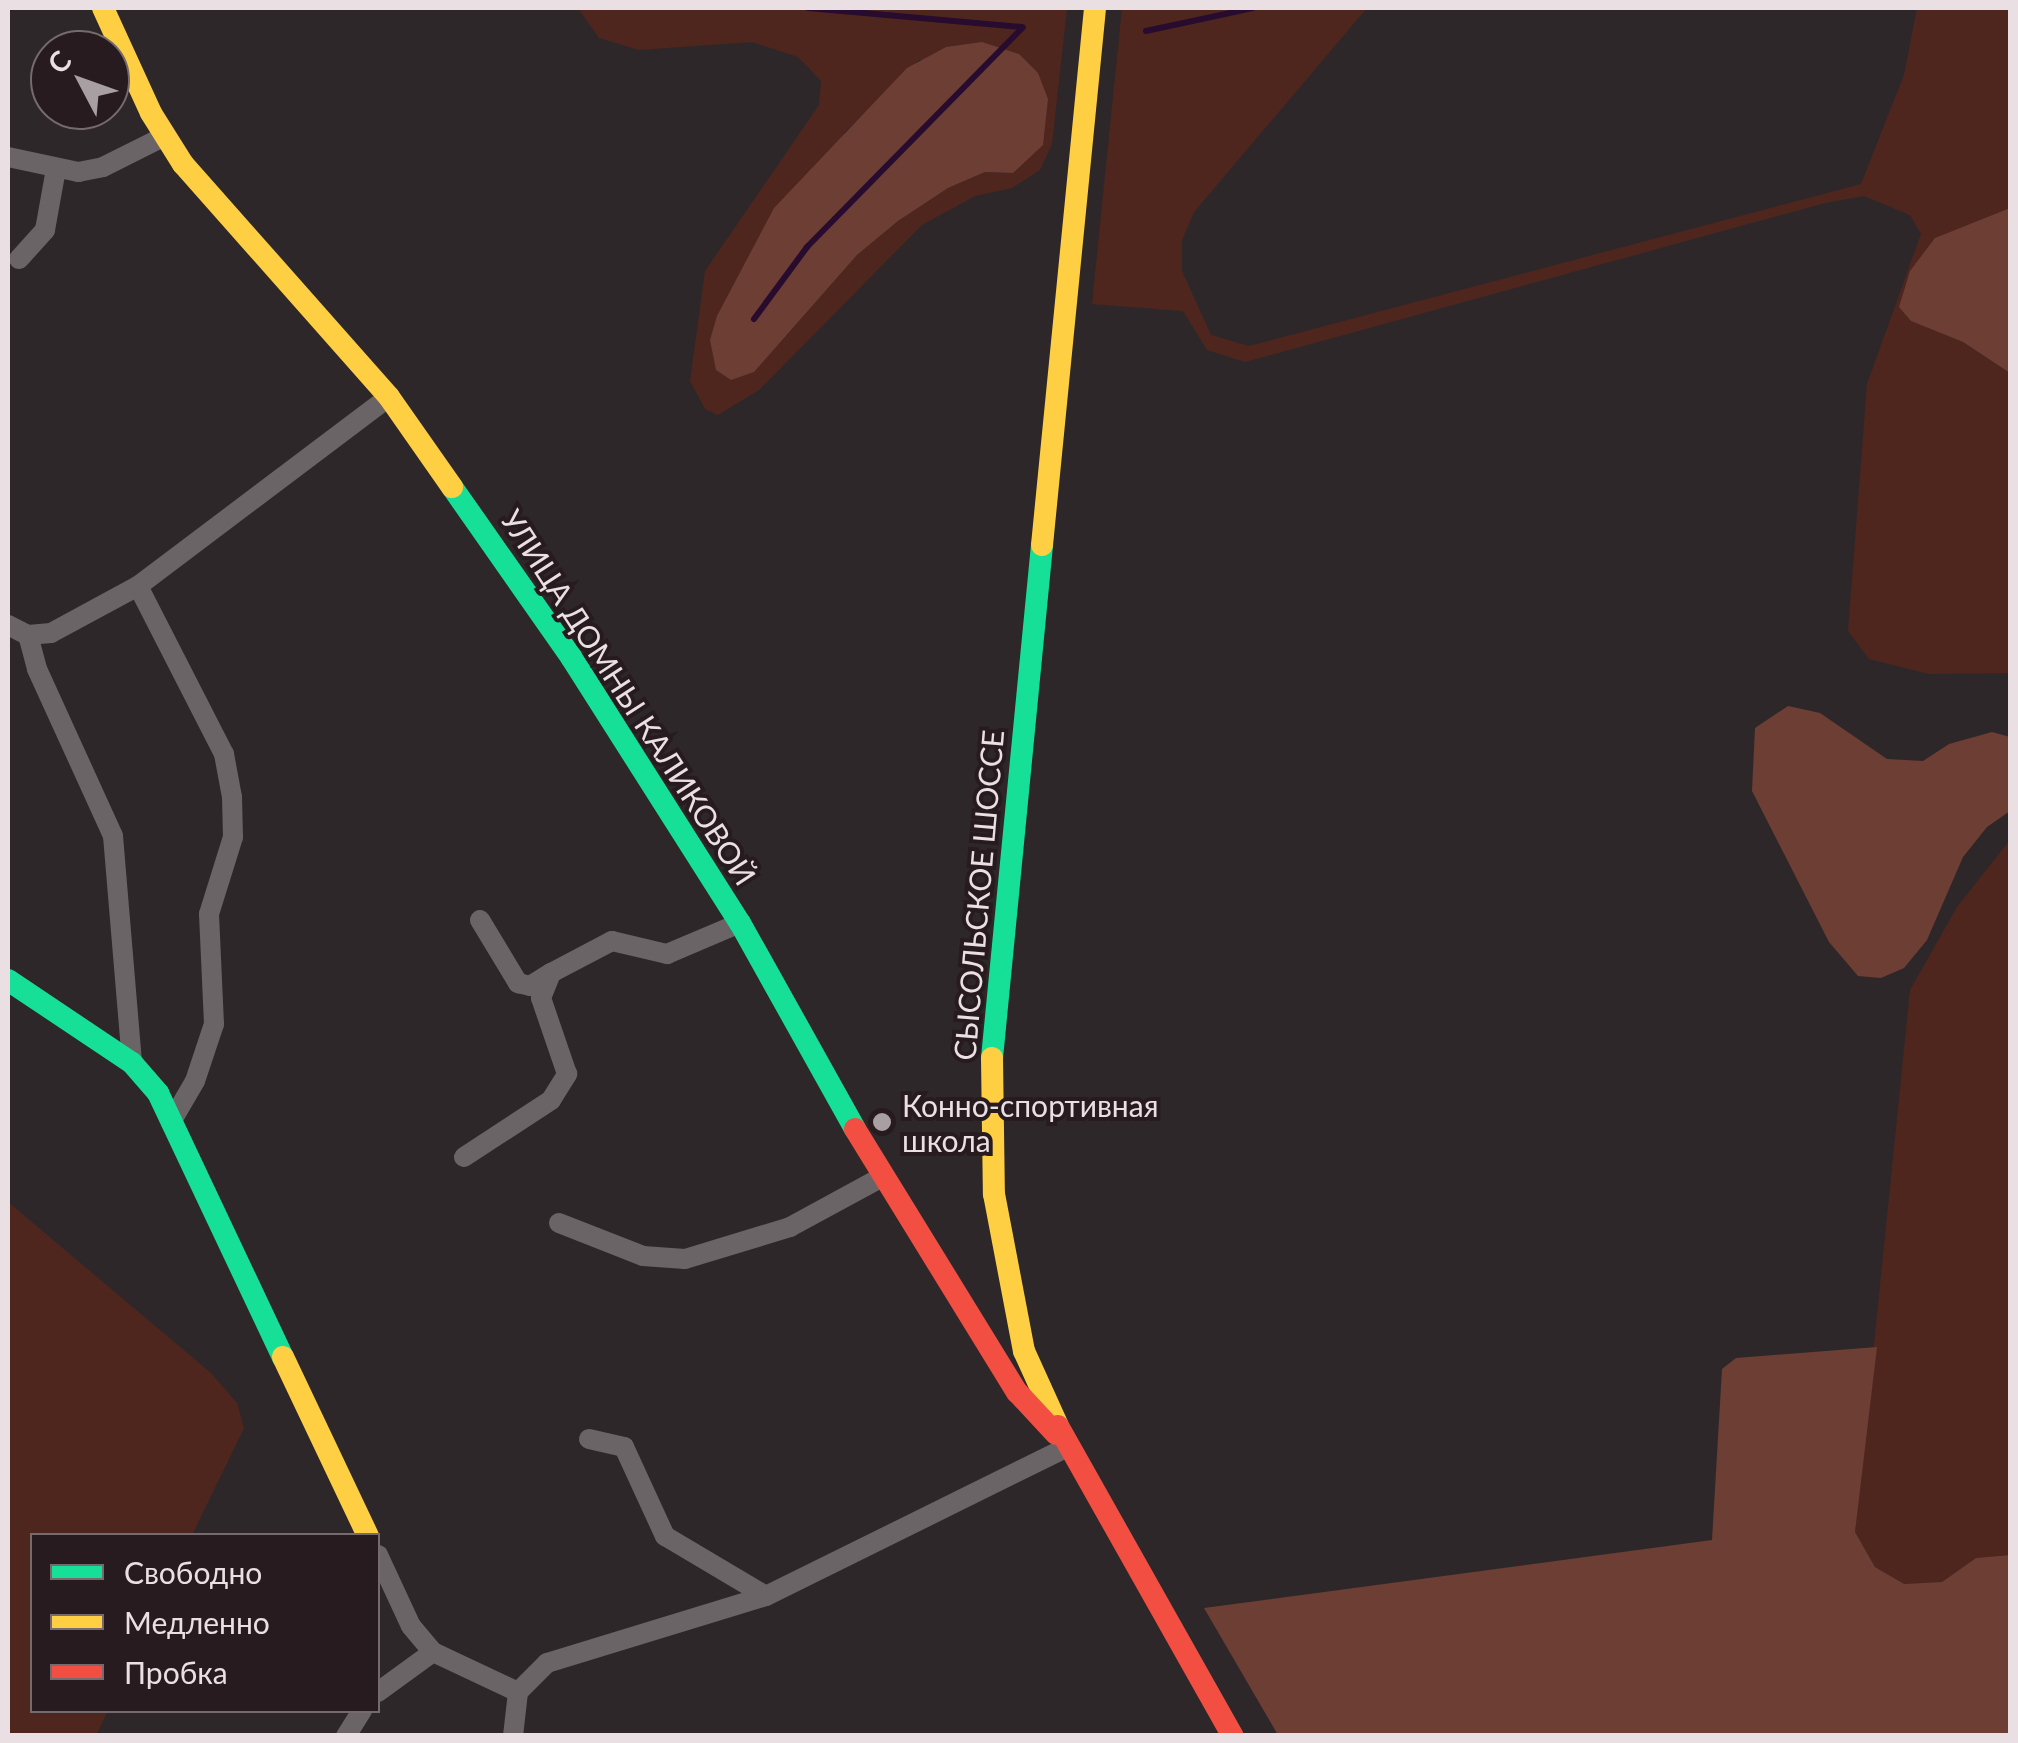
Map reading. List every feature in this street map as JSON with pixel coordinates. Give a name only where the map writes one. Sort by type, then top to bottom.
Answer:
[{"type":"main road","name":"УЛИЦА ДОМНЫ КАЛИКОВОЙ","points":[[104,8],[166,136],[390,397],[572,657],[740,922],[882,1177],[1017,1392],[1068,1447]]},
{"type":"main road","name":"СЫСОЛЬСКОЕ ШОССЕ","points":[[1095,8],[992,1042],[990,1119],[994,1194],[1024,1351],[1068,1447],[1233,1736]]},
{"type":"main road","points":[[8,980],[132,1062],[171,1122],[367,1533]]},
{"type":"street","points":[[8,157],[56,170],[103,167],[166,136]]},
{"type":"street","points":[[18,259],[45,230],[56,170]]},
{"type":"street","points":[[8,625],[28,635],[51,634],[138,586],[390,397]]},
{"type":"street","points":[[138,586],[224,754],[232,797],[233,837],[209,914],[214,1024],[195,1081],[171,1122]]},
{"type":"street","points":[[28,635],[36,669],[113,836],[132,1062]]},
{"type":"street","points":[[480,920],[518,983],[530,986],[612,941],[667,954],[740,922]]},
{"type":"street","points":[[464,1157],[551,1100],[568,1074],[541,998],[551,973]]},
{"type":"street","points":[[558,1223],[643,1256],[685,1259],[790,1227],[882,1177]]},
{"type":"street","points":[[589,1439],[624,1447],[644,1478],[653,1519],[665,1536],[766,1596]]},
{"type":"street","points":[[513,1736],[518,1692],[547,1664],[766,1596],[1068,1447]]},
{"type":"street","points":[[380,1560],[411,1626],[434,1652],[518,1692]]},
{"type":"street","points":[[380,1691],[434,1652]]},
{"type":"street","points":[[346,1736],[360,1713]]},
{"type":"shaded area","points":[[578,8],[1067,8],[1052,144],[1040,170],[1012,188],[975,196],[922,225],[759,390],[718,415],[705,409],[690,381],[705,271],[819,105],[821,81],[798,57],[752,42],[639,50],[599,38]],"holes":[[[920,59],[1013,173],[985,172],[948,188],[898,221],[857,255],[754,372],[845,132]]]},
{"type":"shaded area","points":[[1122,8],[1367,8],[1194,212],[1182,240],[1182,271],[1211,335],[1249,346],[1861,184],[1904,75],[1917,8],[2010,8],[2010,208],[1935,239],[1911,321],[1963,342],[2010,373],[2010,673],[1929,674],[1869,659],[1848,631],[1867,384],[1921,234],[1910,215],[1864,196],[1825,203],[1245,362],[1207,350],[1183,311],[1092,304]]},
{"type":"shaded area","points":[[982,42],[1019,54],[1038,73],[1048,99],[1043,145],[1013,173],[985,172],[948,188],[898,221],[857,255],[754,372],[731,380],[716,370],[710,340],[717,316],[774,208],[907,68],[946,47]]},
{"type":"shaded area","points":[[2010,208],[2010,373],[1963,342],[1911,321],[1899,307],[1910,271],[1935,238]]},
{"type":"shaded area","points":[[1788,706],[1820,713],[1887,759],[1923,761],[1949,744],[1992,732],[2010,737],[2010,811],[1987,827],[1963,857],[1927,940],[1904,968],[1881,978],[1858,976],[1829,942],[1752,791],[1755,728]]},
{"type":"shaded area","points":[[2010,840],[2010,1555],[1976,1558],[1942,1582],[1903,1584],[1875,1567],[1855,1532],[1910,990],[1957,907]]},
{"type":"shaded area","points":[[8,1202],[211,1373],[237,1403],[244,1428],[193,1533],[30,1533],[30,1713],[107,1713],[96,1735],[8,1735]]},
{"type":"shaded area","points":[[1877,1347],[1855,1532],[1875,1567],[1904,1584],[1942,1582],[1976,1558],[2010,1555],[2010,1735],[1278,1735],[1204,1608],[1712,1540],[1722,1369],[1736,1358]]},
{"type":"waterway","points":[[808,8],[1021,27]]},
{"type":"waterway","points":[[1146,31],[1253,8]]},
{"type":"waterway","points":[[754,319],[807,247],[1023,27]]},
{"type":"traffic: fast","points":[[452,487],[571,657],[740,923],[855,1129]]},
{"type":"traffic: fast","points":[[992,1058],[1042,545]]},
{"type":"traffic: fast","points":[[8,980],[132,1063],[158,1093],[283,1357]]},
{"type":"traffic: slow","points":[[103,8],[151,113],[183,164],[389,397],[452,487]]},
{"type":"traffic: slow","points":[[1042,545],[1095,8]]},
{"type":"traffic: slow","points":[[992,1058],[994,1194],[1024,1351],[1058,1426]]},
{"type":"traffic: slow","points":[[283,1357],[367,1533]]},
{"type":"traffic: jam","points":[[855,1129],[1017,1392],[1056,1434]]},
{"type":"traffic: jam","points":[[1058,1426],[1233,1736]]},
{"type":"place","name":"Конно-спортивная школа","points":[[882,1122]]}]
